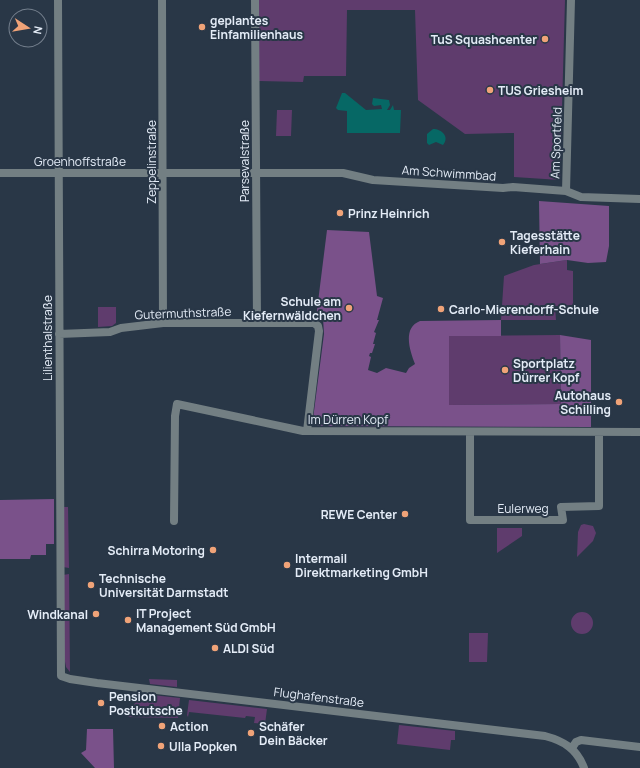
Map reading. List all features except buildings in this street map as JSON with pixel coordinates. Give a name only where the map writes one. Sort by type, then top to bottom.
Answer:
[{"type":"street","name":"Lilienthalstraße","points":[[58,0],[61,676]]},
{"type":"street","name":"Zeppelinstraße","points":[[162,0],[163,323]]},
{"type":"street","name":"Parsevalstraße","points":[[255,0],[257,323]]},
{"type":"street","name":"Am Sportfeld","points":[[566,191],[571,0]]},
{"type":"street","name":"Groenhoffstraße","points":[[0,173],[256,173]]},
{"type":"street","name":"Am Schwimmbad","points":[[256,173],[343,173],[373,180],[566,191],[581,197],[640,199]]},
{"type":"street","name":"Gutermuthstraße","points":[[59,334],[110,332],[121,328],[163,323],[310,323],[317,325],[320,331],[307,431]]},
{"type":"street","name":"Im Dürren Kopf","points":[[174,521],[175,416],[177,404],[307,431],[640,432]]},
{"type":"street","name":"Eulerweg","points":[[470,432],[470,520],[563,520],[561,506],[599,506],[599,432]]},
{"type":"street","name":"Flughafenstraße","points":[[61,676],[70,679],[97,683],[545,736],[564,742],[572,748]]},
{"type":"street","points":[[584,768],[572,748],[576,742],[581,740],[640,746]]},
{"type":"shaded area","name":"TUS Griesheim","points":[[259,0],[565,0],[560,180],[514,177],[514,133],[465,134],[418,100],[415,10],[347,10],[346,76],[304,76],[303,82],[259,81]]},
{"type":"shaded area","points":[[342,93],[345,93],[366,110],[382,109],[381,105],[374,106],[372,104],[373,98],[389,100],[390,105],[387,110],[390,110],[393,105],[394,110],[401,110],[400,133],[347,133],[347,111],[338,110],[336,108]]},
{"type":"shaded area","points":[[277,110],[292,110],[291,136],[276,136]]},
{"type":"shaded area","points":[[433,129],[439,130],[444,134],[446,139],[443,145],[436,142],[429,145],[427,143],[427,134]]},
{"type":"shaded area","points":[[539,201],[609,206],[609,246],[606,262],[588,263],[567,260],[540,264]]},
{"type":"shaded area","points":[[327,230],[369,232],[377,296],[383,298],[377,320],[379,320],[374,332],[376,333],[373,344],[375,344],[372,353],[370,353],[369,356],[371,357],[368,370],[377,373],[386,368],[406,373],[409,368],[415,364],[411,353],[409,334],[414,324],[420,321],[501,320],[501,336],[449,336],[449,405],[561,404],[560,335],[591,340],[591,427],[318,426],[313,419],[324,334],[323,318],[316,318]]},
{"type":"shaded area","points":[[567,260],[567,270],[573,271],[573,305],[555,306],[556,320],[501,320],[504,276],[534,265]]},
{"type":"shaded area","points":[[98,307],[116,307],[116,323],[112,326],[98,327]]},
{"type":"shaded area","name":"Sportplatz Dürrer Kopf","points":[[560,335],[561,404],[449,405],[449,336]]},
{"type":"shaded area","points":[[54,499],[54,544],[46,544],[46,555],[31,555],[30,559],[0,559],[0,500]]},
{"type":"shaded area","points":[[63,507],[68,507],[69,568],[63,567]]},
{"type":"shaded area","points":[[584,524],[593,526],[596,533],[593,541],[577,557],[578,532],[581,525]]},
{"type":"shaded area","points":[[497,528],[522,528],[522,536],[497,553]]},
{"type":"shaded area","points":[[69,574],[70,672],[66,667],[64,656],[63,575]]},
{"type":"shaded area","points":[[582,612],[590,615],[593,623],[590,631],[582,634],[574,631],[571,623],[574,615]]},
{"type":"shaded area","points":[[469,633],[488,633],[487,662],[469,662]]},
{"type":"shaded area","points":[[149,679],[177,680],[177,687],[150,684]]},
{"type":"shaded area","points":[[143,694],[180,698],[178,718],[127,717],[130,709]]},
{"type":"shaded area","points":[[189,700],[267,709],[265,724],[254,723],[255,717],[246,716],[245,718],[189,712],[188,717]]},
{"type":"shaded area","points":[[399,725],[455,731],[455,740],[451,740],[450,750],[397,744]]},
{"type":"shaded area","points":[[87,729],[113,729],[114,768],[95,768],[81,753],[86,750]]},
{"type":"place","name":"geplantes Einfamilienhaus","points":[[202,27]]},
{"type":"place","name":"TuS Squashcenter","points":[[545,39]]},
{"type":"place","name":"TUS Griesheim","points":[[490,90]]},
{"type":"place","name":"Prinz Heinrich","points":[[340,213]]},
{"type":"place","name":"Tagesstätte Kieferhain","points":[[502,242]]},
{"type":"place","name":"Schule am Kiefernwäldchen","points":[[349,308]]},
{"type":"place","name":"Carlo-Mierendorff-Schule","points":[[441,309]]},
{"type":"place","name":"Sportplatz Dürrer Kopf","points":[[505,370]]},
{"type":"place","name":"Autohaus Schilling","points":[[619,402]]},
{"type":"place","name":"REWE Center","points":[[405,514]]},
{"type":"place","name":"Schirra Motoring","points":[[213,550]]},
{"type":"place","name":"Intermail Direktmarketing GmbH","points":[[287,565]]},
{"type":"place","name":"Technische Universität Darmstadt","points":[[91,585]]},
{"type":"place","name":"Windkanal","points":[[96,614]]},
{"type":"place","name":"IT Project Management Süd GmbH","points":[[128,620]]},
{"type":"place","name":"ALDI Süd","points":[[215,648]]},
{"type":"place","name":"Pension Postkutsche","points":[[101,703]]},
{"type":"place","name":"Action","points":[[162,726]]},
{"type":"place","name":"Schäfer Dein Bäcker","points":[[251,733]]},
{"type":"place","name":"Ulla Popken","points":[[161,746]]}]
